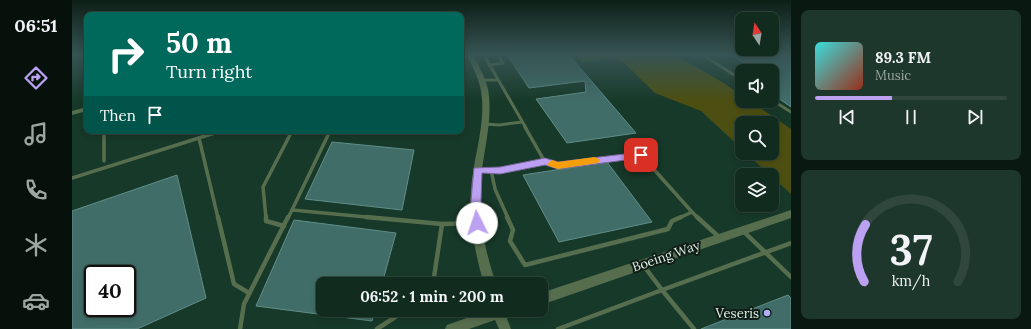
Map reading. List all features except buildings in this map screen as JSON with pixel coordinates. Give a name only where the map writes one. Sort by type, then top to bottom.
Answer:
[{"type":"street","points":[[477,70],[482,80],[486,106],[485,124],[477,170],[477,223],[488,277]]},
{"type":"street","points":[[72,113],[84,110]]},
{"type":"street","name":"Boeing Way","points":[[548,297],[791,214]]},
{"type":"street","points":[[451,329],[484,317]]},
{"type":"street","points":[[502,317],[505,329]]},
{"type":"lane","points":[[492,70],[545,162]]},
{"type":"lane","points":[[482,80],[498,80]]},
{"type":"lane","points":[[779,104],[791,112]]},
{"type":"lane","points":[[485,124],[499,125],[522,122]]},
{"type":"lane","points":[[104,134],[104,161]]},
{"type":"lane","points":[[72,178],[212,134]]},
{"type":"lane","points":[[284,226],[266,221],[263,187],[290,134]]},
{"type":"lane","points":[[240,329],[244,304],[329,134]]},
{"type":"lane","points":[[199,138],[234,284],[249,293]]},
{"type":"lane","points":[[477,170],[500,170],[545,162],[558,165],[641,155],[692,212],[719,238]]},
{"type":"lane","points":[[491,170],[495,189],[513,230],[510,241],[525,265],[668,229],[672,221],[692,212]]},
{"type":"lane","points":[[292,210],[442,224],[477,223]]},
{"type":"lane","points":[[434,277],[442,224]]},
{"type":"lane","points":[[742,230],[791,277]]},
{"type":"lane","points":[[558,329],[791,243]]},
{"type":"lane","points":[[643,264],[694,329]]},
{"type":"lane","points":[[378,329],[396,317]]},
{"type":"shaded area","points":[[632,70],[702,70],[735,91],[735,108],[760,108],[772,116],[735,116],[735,143],[701,111],[655,93]]},
{"type":"shaded area","points":[[779,121],[791,129],[791,194],[779,183],[779,168],[762,168],[754,160],[779,160]]},
{"type":"slow traffic","points":[[552,164],[558,165],[595,160]]},
{"type":"place","name":"Veseris","points":[[767,313]]},
{"type":"route","points":[[477,223],[477,170],[500,170],[545,162],[558,165],[641,155]]}]
